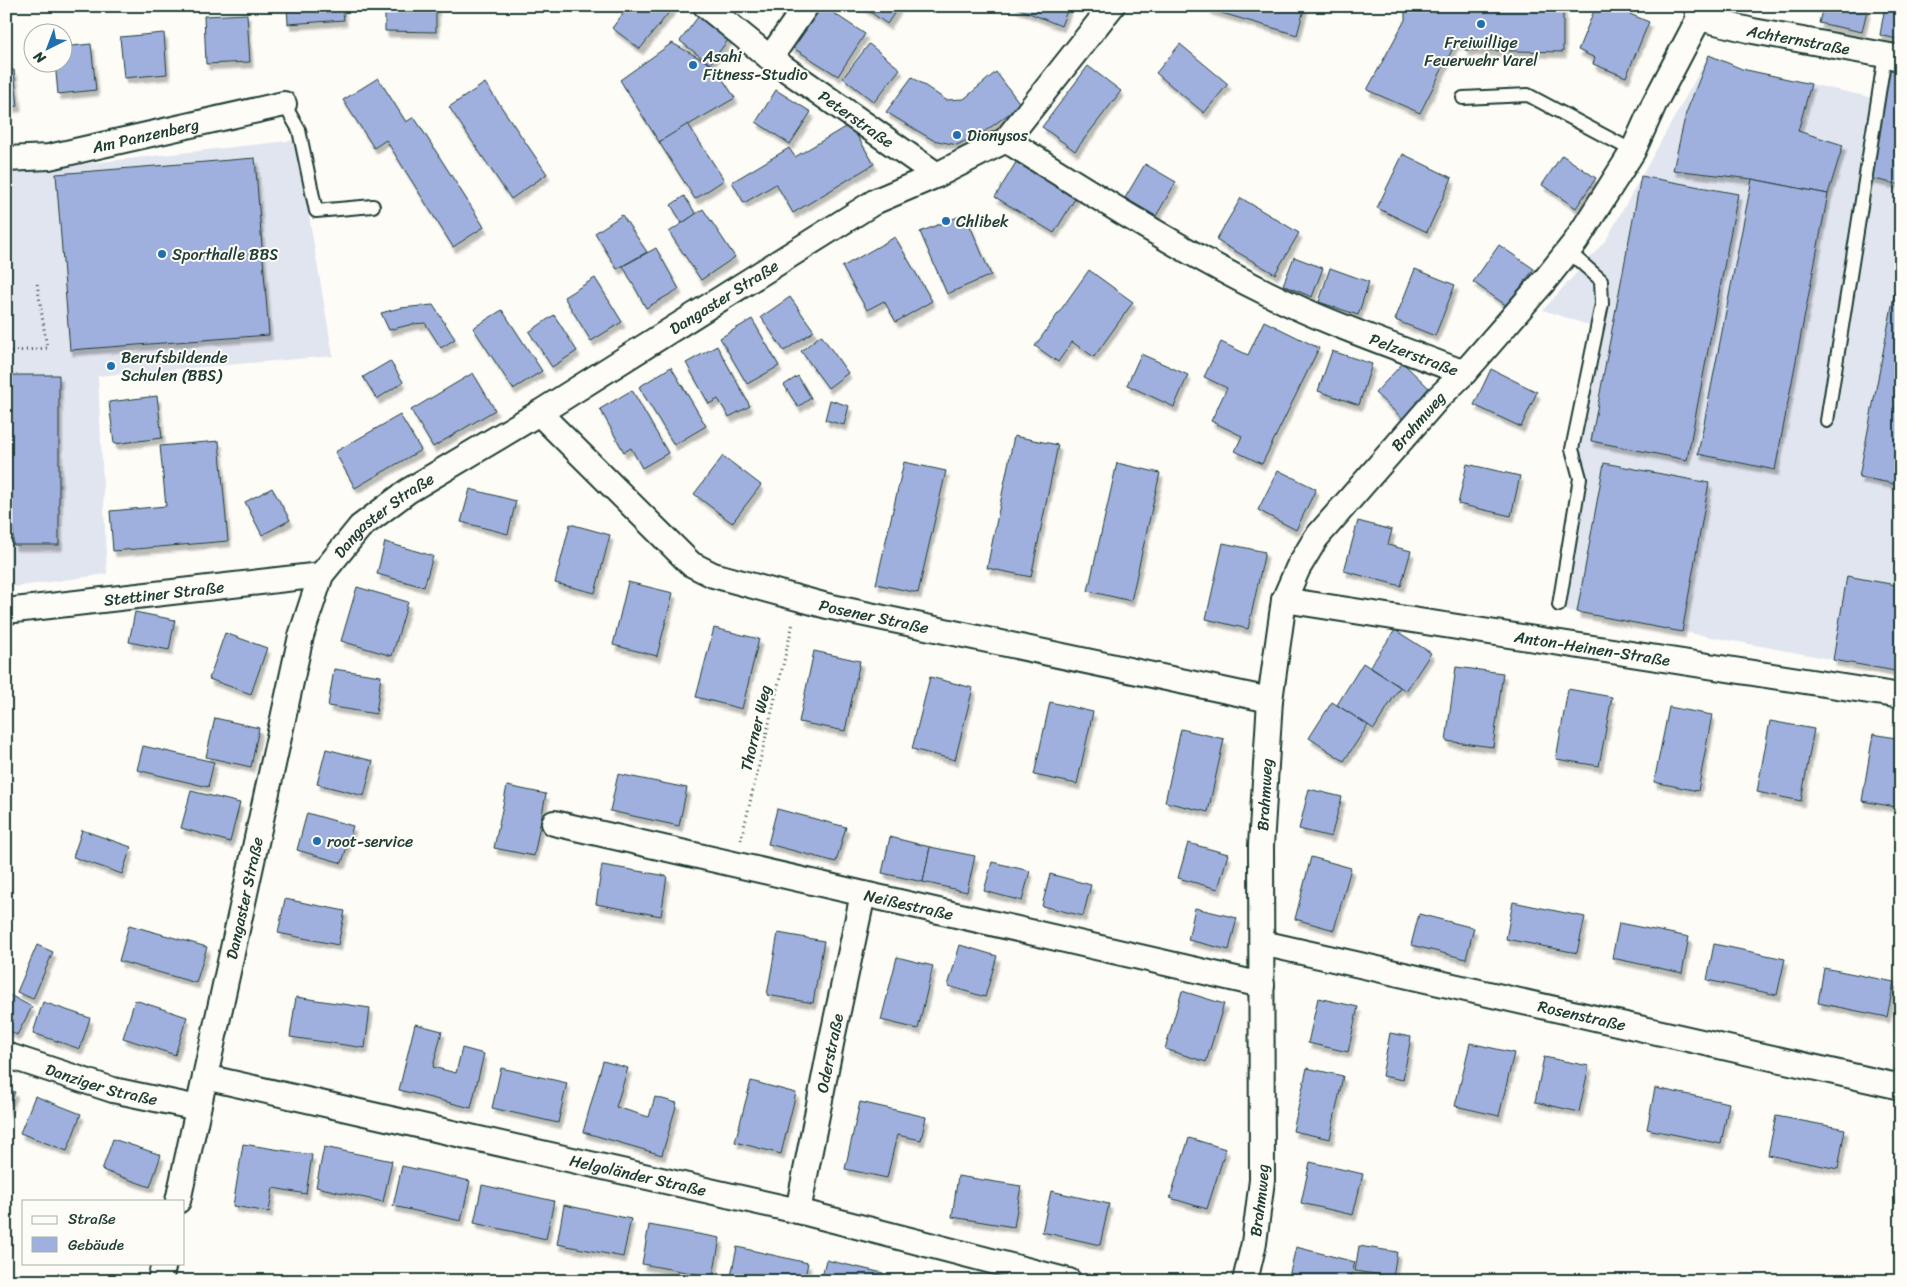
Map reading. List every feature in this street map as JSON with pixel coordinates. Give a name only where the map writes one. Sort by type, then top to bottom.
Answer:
[{"type":"street","name":"Peterstraße","points":[[706,6],[770,58],[937,175]]},
{"type":"street","points":[[770,58],[806,6]]},
{"type":"street","points":[[1006,140],[1112,6]]},
{"type":"street","name":"Pelzerstraße","points":[[1006,140],[1156,234],[1271,296],[1464,373],[1568,250],[1603,200],[1632,150],[1697,12]]},
{"type":"street","name":"Achternstraße","points":[[1697,12],[1753,31],[1893,57]]},
{"type":"street","name":"Am Panzenberg","points":[[6,159],[49,157],[284,104]]},
{"type":"street","name":"Dangaster Straße","points":[[178,1200],[301,636],[321,575],[360,526],[408,491],[538,413],[876,201],[937,175],[1006,140]]},
{"type":"street","name":"Brahmweg","points":[[1245,1281],[1254,1243],[1262,1180],[1261,846],[1270,700],[1284,600],[1298,568],[1316,538],[1438,398],[1464,373]]},
{"type":"street","name":"Posener Straße","points":[[538,413],[691,564],[713,575],[827,606],[1270,700]]},
{"type":"street","name":"Stettiner Straße","points":[[6,611],[321,575]]},
{"type":"street","name":"Anton-Heinen-Straße","points":[[1284,600],[1901,696]]},
{"type":"street","name":"Neißestraße","points":[[554,823],[1262,985]]},
{"type":"street","name":"Oderstraße","points":[[798,1211],[863,894]]},
{"type":"street","name":"Rosenstraße","points":[[1262,943],[1901,1087]]},
{"type":"street","name":"Danziger Straße","points":[[6,1055],[113,1090],[198,1108]]},
{"type":"street","name":"Helgoländer Straße","points":[[205,1077],[798,1211],[1069,1281]]},
{"type":"street","points":[[160,1281],[164,1264]]},
{"type":"lane","points":[[1827,421],[1893,57]]},
{"type":"lane","points":[[1463,98],[1528,95],[1632,150]]},
{"type":"lane","points":[[284,104],[300,130],[316,211],[373,206]]},
{"type":"lane","points":[[1559,605],[1580,478],[1572,449],[1602,304],[1601,280],[1568,250]]},
{"type":"path","points":[[6,352],[46,348],[37,283]]},
{"type":"path","name":"Thorner Weg","points":[[735,865],[799,598]]},
{"type":"shaded area","points":[[1709,55],[1742,69],[1901,104],[1901,672],[1553,608],[1597,328],[1543,310],[1606,240]]},
{"type":"shaded area","name":"Berufsbildende Schulen (BBS)","points":[[296,140],[333,356],[98,376],[107,574],[6,588],[6,171]]},
{"type":"building","points":[[287,6],[342,6],[344,20],[288,24]]},
{"type":"building","points":[[385,6],[436,6],[436,32],[385,31]]},
{"type":"building","points":[[629,6],[674,6],[640,49],[612,28]]},
{"type":"building","points":[[816,6],[823,6],[865,34],[838,76],[790,46]]},
{"type":"building","points":[[862,6],[899,6],[887,24]]},
{"type":"building","points":[[1012,6],[1069,6],[1061,26]]},
{"type":"building","points":[[1209,6],[1305,6],[1297,35],[1208,9]]},
{"type":"building","points":[[1405,6],[1563,6],[1563,52],[1465,50],[1465,43],[1455,44],[1420,113],[1367,90],[1405,20]]},
{"type":"building","points":[[1596,6],[1611,6],[1649,22],[1626,77],[1593,64],[1595,58],[1578,50]]},
{"type":"building","points":[[1823,6],[1868,6],[1862,32],[1819,23]]},
{"type":"building","points":[[1885,6],[1901,6],[1901,40],[1880,35]]},
{"type":"building","points":[[701,13],[731,36],[710,64],[680,41]]},
{"type":"building","points":[[247,14],[250,62],[206,64],[204,16]]},
{"type":"building","points":[[164,33],[167,74],[124,78],[120,37]]},
{"type":"building","points":[[672,43],[714,66],[735,98],[659,142],[620,80]]},
{"type":"building","points":[[91,44],[96,90],[58,94],[56,72],[72,72],[72,46]]},
{"type":"building","points":[[869,44],[900,69],[874,102],[843,78]]},
{"type":"building","points":[[1180,44],[1228,84],[1204,113],[1156,73]]},
{"type":"building","points":[[1709,55],[1742,69],[1811,84],[1798,131],[1843,145],[1828,194],[1752,179],[1673,170],[1686,113]]},
{"type":"building","points":[[1891,64],[1901,66],[1901,185],[1869,178]]},
{"type":"building","points":[[1088,66],[1121,91],[1075,151],[1042,127]]},
{"type":"building","points":[[6,70],[14,70],[18,106],[6,107]]},
{"type":"building","points":[[996,72],[1021,105],[984,132],[957,145],[933,140],[886,112],[912,77],[946,100],[964,99]]},
{"type":"building","points":[[378,78],[406,122],[414,117],[484,227],[453,247],[386,140],[374,148],[343,100]]},
{"type":"building","points":[[485,83],[547,174],[511,199],[449,107]]},
{"type":"building","points":[[776,90],[811,112],[790,144],[756,122]]},
{"type":"building","points":[[688,124],[724,180],[695,199],[659,142]]},
{"type":"building","points":[[850,124],[874,164],[793,213],[776,184],[744,203],[732,182],[789,148],[795,157]]},
{"type":"building","points":[[1403,154],[1452,178],[1427,232],[1377,208]]},
{"type":"building","points":[[1562,155],[1596,178],[1576,208],[1542,185]]},
{"type":"building","name":"Sporthalle BBS","points":[[255,158],[269,335],[70,350],[56,174]]},
{"type":"building","points":[[1018,159],[1078,194],[1054,233],[995,197]]},
{"type":"building","points":[[1145,164],[1176,182],[1156,216],[1125,198]]},
{"type":"building","points":[[1641,176],[1738,194],[1687,460],[1591,441]]},
{"type":"building","points":[[1752,179],[1828,194],[1775,470],[1698,454]]},
{"type":"building","points":[[684,196],[696,214],[682,223],[671,205]]},
{"type":"building","points":[[1241,198],[1299,233],[1275,274],[1216,240]]},
{"type":"building","points":[[703,209],[735,257],[701,280],[669,232]]},
{"type":"building","points":[[965,214],[991,275],[947,294],[920,232]]},
{"type":"building","points":[[622,215],[647,252],[617,269],[595,233]]},
{"type":"building","points":[[895,237],[932,301],[896,322],[884,301],[867,310],[842,267]]},
{"type":"building","points":[[1499,245],[1534,269],[1507,306],[1473,282]]},
{"type":"building","points":[[656,248],[679,289],[646,308],[623,266]]},
{"type":"building","points":[[1294,257],[1323,268],[1312,297],[1283,285]]},
{"type":"building","points":[[1901,259],[1901,485],[1859,477]]},
{"type":"building","points":[[1330,268],[1369,282],[1358,315],[1319,302]]},
{"type":"building","points":[[1415,269],[1455,285],[1435,336],[1395,320]]},
{"type":"building","points":[[1089,270],[1133,302],[1094,357],[1072,342],[1058,362],[1035,346]]},
{"type":"building","points":[[595,278],[622,322],[591,341],[564,297]]},
{"type":"building","points":[[790,297],[814,331],[784,351],[761,317]]},
{"type":"building","points":[[433,305],[455,339],[441,348],[425,323],[389,330],[381,313],[400,308]]},
{"type":"building","points":[[502,310],[542,371],[513,389],[473,328]]},
{"type":"building","points":[[554,315],[577,351],[552,367],[529,332]]},
{"type":"building","points":[[752,319],[779,366],[747,384],[720,338]]},
{"type":"building","points":[[1264,321],[1319,348],[1262,464],[1235,451],[1242,436],[1211,421],[1227,388],[1204,377],[1221,342],[1248,355]]},
{"type":"building","points":[[821,335],[848,373],[828,388],[801,351]]},
{"type":"building","points":[[717,346],[750,406],[729,417],[718,399],[709,404],[686,363]]},
{"type":"building","points":[[1332,351],[1372,364],[1359,405],[1318,391]]},
{"type":"building","points":[[1141,354],[1188,375],[1174,407],[1127,385]]},
{"type":"building","points":[[390,361],[403,382],[377,399],[363,377]]},
{"type":"building","points":[[1403,363],[1431,390],[1403,419],[1375,393]]},
{"type":"building","points":[[671,367],[706,426],[674,445],[639,387]]},
{"type":"building","points":[[1491,369],[1537,392],[1521,427],[1474,405]]},
{"type":"building","points":[[473,373],[495,410],[433,447],[411,410]]},
{"type":"building","points":[[6,375],[59,375],[59,545],[13,545],[13,525],[6,525]]},
{"type":"building","points":[[798,376],[811,398],[798,407],[784,385]]},
{"type":"building","points":[[632,390],[668,453],[642,468],[631,448],[624,452],[600,409]]},
{"type":"building","points":[[157,396],[162,438],[114,444],[109,402]]},
{"type":"building","points":[[830,400],[849,406],[844,425],[825,420]]},
{"type":"building","points":[[400,415],[421,450],[355,488],[335,452]]},
{"type":"building","points":[[1014,436],[1058,445],[1031,577],[987,568]]},
{"type":"building","points":[[219,441],[228,541],[113,551],[110,511],[166,506],[160,446]]},
{"type":"building","points":[[723,456],[761,485],[732,523],[694,494]]},
{"type":"building","points":[[904,462],[946,471],[918,593],[876,584]]},
{"type":"building","points":[[1117,463],[1160,473],[1131,601],[1088,591]]},
{"type":"building","points":[[1604,463],[1709,483],[1682,632],[1577,612]]},
{"type":"building","points":[[1467,464],[1520,476],[1511,516],[1458,504]]},
{"type":"building","points":[[1278,470],[1316,489],[1296,530],[1258,510]]},
{"type":"building","points":[[272,488],[290,520],[262,535],[245,502]]},
{"type":"building","points":[[470,489],[516,501],[508,534],[461,522]]},
{"type":"building","points":[[1358,521],[1392,530],[1388,545],[1411,551],[1401,586],[1344,571]]},
{"type":"building","points":[[570,524],[610,535],[595,593],[555,583]]},
{"type":"building","points":[[385,542],[433,556],[424,587],[377,574]]},
{"type":"building","points":[[1223,543],[1265,552],[1248,629],[1206,619]]},
{"type":"building","points":[[1847,576],[1901,586],[1901,672],[1833,660]]},
{"type":"building","points":[[628,582],[673,593],[657,656],[613,645]]},
{"type":"building","points":[[357,587],[408,602],[392,656],[341,641]]},
{"type":"building","points":[[135,612],[175,620],[169,650],[129,642]]},
{"type":"building","points":[[714,628],[759,639],[742,709],[696,697]]},
{"type":"building","points":[[1395,630],[1431,653],[1406,691],[1370,667]]},
{"type":"building","points":[[225,633],[267,648],[251,694],[209,679]]},
{"type":"building","points":[[814,651],[860,661],[845,731],[799,722]]},
{"type":"building","points":[[1363,663],[1400,687],[1374,729],[1337,705]]},
{"type":"building","points":[[1456,667],[1503,673],[1493,747],[1446,741]]},
{"type":"building","points":[[334,669],[381,676],[376,714],[328,706]]},
{"type":"building","points":[[930,677],[973,688],[955,760],[912,749]]},
{"type":"building","points":[[1568,689],[1612,697],[1599,766],[1556,759]]},
{"type":"building","points":[[1050,702],[1093,712],[1077,784],[1034,775]]},
{"type":"building","points":[[1332,702],[1368,725],[1344,761],[1309,738]]},
{"type":"building","points":[[1669,707],[1712,715],[1698,791],[1654,782]]},
{"type":"building","points":[[215,718],[259,728],[251,767],[206,757]]},
{"type":"building","points":[[1770,721],[1814,729],[1801,801],[1757,792]]},
{"type":"building","points":[[1181,729],[1224,739],[1208,812],[1165,802]]},
{"type":"building","points":[[1873,734],[1901,739],[1901,808],[1862,801]]},
{"type":"building","points":[[143,746],[214,762],[208,787],[137,770]]},
{"type":"building","points":[[326,749],[373,761],[364,796],[317,784]]},
{"type":"building","points":[[618,774],[687,788],[679,826],[610,811]]},
{"type":"building","points":[[507,786],[546,794],[534,856],[494,848]]},
{"type":"building","points":[[1309,789],[1342,797],[1331,837],[1299,829]]},
{"type":"building","points":[[191,791],[240,803],[230,842],[181,828]]},
{"type":"building","points":[[777,809],[846,827],[836,862],[768,844]]},
{"type":"building","points":[[307,813],[353,826],[342,863],[297,850]]},
{"type":"building","points":[[82,830],[131,847],[122,874],[73,857]]},
{"type":"building","points":[[890,837],[930,847],[923,882],[882,873]]},
{"type":"building","points":[[1188,843],[1228,854],[1218,889],[1178,878]]},
{"type":"building","points":[[930,847],[975,856],[967,892],[923,882]]},
{"type":"building","points":[[1311,857],[1351,868],[1334,930],[1295,919]]},
{"type":"building","points":[[992,862],[1030,871],[1022,901],[984,891]]},
{"type":"building","points":[[602,865],[667,876],[661,916],[596,904]]},
{"type":"building","points":[[1050,874],[1091,885],[1083,916],[1042,906]]},
{"type":"building","points":[[285,899],[345,911],[338,945],[278,933]]},
{"type":"building","points":[[1513,902],[1585,917],[1577,953],[1506,939]]},
{"type":"building","points":[[1195,908],[1237,918],[1229,950],[1188,940]]},
{"type":"building","points":[[1419,914],[1474,928],[1466,959],[1411,945]]},
{"type":"building","points":[[1619,923],[1689,937],[1682,973],[1612,958]]},
{"type":"building","points":[[129,925],[207,947],[196,983],[119,961]]},
{"type":"building","points":[[778,933],[824,941],[813,1003],[767,995]]},
{"type":"building","points":[[1714,944],[1785,959],[1777,995],[1707,980]]},
{"type":"building","points":[[37,945],[53,952],[33,999],[17,992]]},
{"type":"building","points":[[960,945],[997,956],[985,997],[948,986]]},
{"type":"building","points":[[897,957],[933,966],[918,1029],[881,1020]]},
{"type":"building","points":[[1824,968],[1894,982],[1887,1017],[1818,1003]]},
{"type":"building","points":[[1182,991],[1224,1004],[1206,1062],[1165,1049]]},
{"type":"building","points":[[6,993],[32,1007],[17,1035],[6,1029]]},
{"type":"building","points":[[296,997],[370,1008],[365,1048],[290,1037]]},
{"type":"building","points":[[1318,998],[1358,1007],[1348,1052],[1308,1043]]},
{"type":"building","points":[[135,1000],[187,1017],[175,1055],[123,1038]]},
{"type":"building","points":[[43,1002],[90,1018],[80,1049],[33,1033]]},
{"type":"building","points":[[415,1024],[442,1031],[433,1067],[456,1073],[462,1048],[484,1054],[471,1108],[399,1090]]},
{"type":"building","points":[[1390,1033],[1411,1037],[1403,1080],[1382,1076]]},
{"type":"building","points":[[1470,1043],[1514,1053],[1499,1116],[1455,1106]]},
{"type":"building","points":[[1544,1057],[1589,1066],[1579,1112],[1535,1102]]},
{"type":"building","points":[[603,1061],[628,1068],[616,1107],[649,1117],[655,1097],[677,1103],[662,1155],[583,1132]]},
{"type":"building","points":[[501,1068],[567,1083],[558,1123],[492,1108]]},
{"type":"building","points":[[1307,1068],[1343,1076],[1330,1139],[1293,1131]]},
{"type":"building","points":[[751,1081],[796,1093],[781,1154],[735,1142]]},
{"type":"building","points":[[1655,1088],[1729,1103],[1721,1144],[1647,1129]]},
{"type":"building","points":[[6,1089],[15,1092],[6,1112]]},
{"type":"building","points":[[35,1096],[81,1114],[67,1151],[20,1133]]},
{"type":"building","points":[[860,1102],[926,1117],[921,1140],[897,1135],[887,1178],[845,1169]]},
{"type":"building","points":[[1776,1116],[1845,1129],[1838,1169],[1768,1155]]},
{"type":"building","points":[[1189,1138],[1226,1149],[1207,1209],[1170,1198]]},
{"type":"building","points":[[113,1139],[161,1155],[150,1187],[102,1170]]},
{"type":"building","points":[[1901,1139],[1901,1161],[1897,1160]]},
{"type":"building","points":[[243,1144],[312,1155],[306,1194],[273,1188],[269,1212],[233,1206]]},
{"type":"building","points":[[324,1147],[392,1161],[383,1202],[316,1187]]},
{"type":"building","points":[[1310,1162],[1363,1174],[1353,1215],[1301,1203]]},
{"type":"building","points":[[402,1166],[470,1181],[461,1221],[393,1206]]},
{"type":"building","points":[[958,1176],[1021,1186],[1014,1227],[952,1217]]},
{"type":"building","points":[[482,1185],[554,1201],[546,1239],[474,1223]]},
{"type":"building","points":[[1051,1191],[1109,1204],[1100,1245],[1042,1232]]},
{"type":"building","points":[[564,1205],[631,1219],[623,1257],[557,1244]]},
{"type":"building","points":[[649,1225],[720,1238],[713,1277],[642,1264]]},
{"type":"building","points":[[1359,1246],[1397,1252],[1393,1277],[1355,1271]]},
{"type":"building","points":[[737,1247],[808,1263],[804,1281],[730,1281]]},
{"type":"building","points":[[1296,1247],[1355,1262],[1350,1281],[1288,1281]]},
{"type":"building","points":[[826,1260],[883,1273],[881,1281],[821,1281]]},
{"type":"place","name":"Freiwillige Feuerwehr Varel","points":[[1481,24]]},
{"type":"place","name":"Asahi Fitness-Studio","points":[[693,65]]},
{"type":"place","name":"Dionysos","points":[[957,135]]},
{"type":"place","name":"Chlibek","points":[[946,221]]},
{"type":"place","name":"Sporthalle BBS","points":[[162,254]]},
{"type":"place","name":"Berufsbildende Schulen (BBS)","points":[[111,366]]},
{"type":"place","name":"root-service","points":[[317,841]]}]
